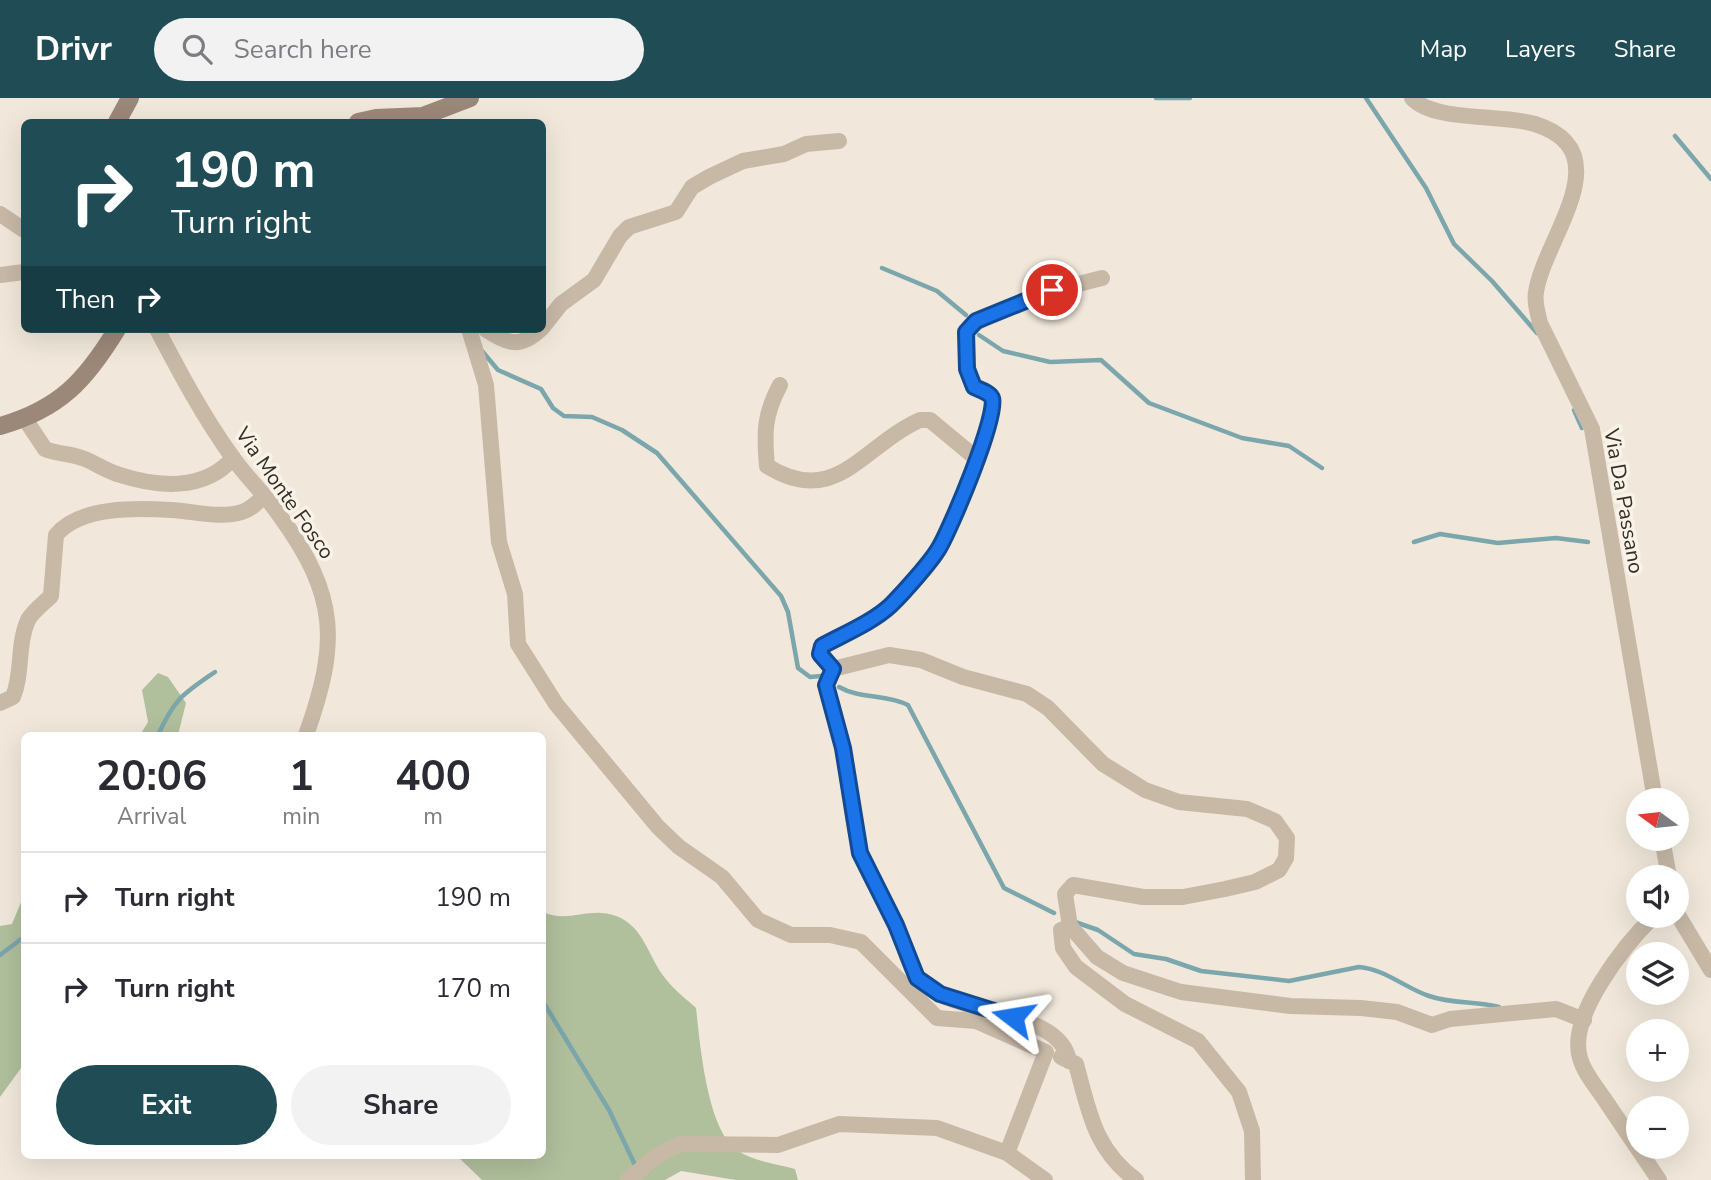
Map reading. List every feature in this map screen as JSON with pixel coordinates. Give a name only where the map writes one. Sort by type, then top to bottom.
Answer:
[{"type":"street","points":[[119,119],[130,98]]},
{"type":"street","points":[[372,119],[423,116],[470,98]]},
{"type":"street","name":"Via Da Passano","points":[[1412,98],[1430,109],[1531,123],[1554,131],[1563,137],[1575,161],[1577,186],[1539,278],[1536,308],[1540,323],[1592,429],[1654,788]]},
{"type":"street","points":[[546,323],[561,304],[594,280],[620,236],[629,227],[676,212],[692,187],[743,161],[784,154],[806,144],[839,141]]},
{"type":"street","points":[[0,214],[21,228]]},
{"type":"street","points":[[0,275],[21,272]]},
{"type":"street","points":[[833,669],[820,654],[822,646],[890,606],[937,551],[977,459],[993,407],[992,399],[986,392],[974,387],[967,369],[966,332],[976,321],[1052,290],[1102,278]]},
{"type":"street","points":[[0,426],[25,419],[49,407],[77,385],[93,368],[114,333]]},
{"type":"street","name":"Via Monte Fosco","points":[[160,333],[233,458],[264,496],[320,582],[326,607],[328,657],[323,684],[307,732]]},
{"type":"street","points":[[469,333],[486,385],[499,542],[516,594],[518,644],[556,704],[658,827],[678,846],[722,877],[758,920],[791,935],[830,935],[861,942],[937,1018],[976,1021],[1076,1064],[1100,1143],[1122,1169],[1136,1180]]},
{"type":"street","points":[[491,333],[500,339],[517,343],[528,341],[537,333]]},
{"type":"street","points":[[780,385],[765,421],[765,448],[767,466],[785,477],[810,483],[828,479],[920,420],[930,420],[977,459]]},
{"type":"street","points":[[25,419],[45,449],[81,457],[116,474],[136,478],[183,484],[206,480],[221,472],[233,458]]},
{"type":"street","points":[[0,703],[13,697],[19,683],[29,619],[51,596],[57,535],[61,529],[71,522],[101,513],[138,510],[241,513],[264,496]]},
{"type":"street","points":[[833,669],[889,655],[921,660],[963,677],[1027,694],[1048,708],[1102,764],[1145,790],[1179,802],[1247,809],[1275,821],[1287,838],[1286,858],[1279,870],[1255,882],[1183,897],[1143,897],[1073,885],[1065,894],[1070,926],[1097,957],[1123,973],[1181,992],[1290,1006],[1362,1007],[1397,1012],[1432,1025],[1450,1019],[1556,1009],[1584,1020]]},
{"type":"street","points":[[833,669],[826,685],[843,748],[860,853],[896,925],[917,978],[940,994],[1013,1017],[1045,1031],[1059,1043],[1069,1061]]},
{"type":"street","points":[[1070,926],[1061,930],[1063,948],[1076,967],[1125,1003],[1198,1041],[1239,1092],[1252,1131],[1254,1180]]},
{"type":"street","points":[[1644,928],[1606,973],[1584,1020],[1578,1040],[1580,1059],[1659,1180]]},
{"type":"street","points":[[1686,928],[1711,970]]},
{"type":"street","points":[[1007,1153],[1046,1052]]},
{"type":"street","points":[[628,1180],[659,1155],[680,1144],[778,1145],[839,1124],[937,1128],[1007,1153],[1045,1180]]},
{"type":"green space","points":[[158,673],[168,677],[186,703],[179,732],[142,732],[148,722],[142,690]]},
{"type":"green space","points":[[21,902],[21,1068],[0,1097],[0,926],[12,924]]},
{"type":"green space","points":[[546,913],[561,916],[606,913],[633,927],[665,978],[696,1008],[707,1085],[712,1106],[727,1141],[738,1151],[751,1157],[795,1169],[798,1180],[736,1180],[681,1171],[665,1180],[482,1180],[460,1159],[546,1159]]},
{"type":"waterway","points":[[1156,98],[1190,98]]},
{"type":"waterway","points":[[1366,98],[1426,188],[1454,244],[1492,281],[1537,333]]},
{"type":"waterway","points":[[1675,136],[1711,179]]},
{"type":"waterway","points":[[882,268],[937,291],[966,315]]},
{"type":"waterway","points":[[979,335],[1003,351],[1050,362],[1101,360],[1149,403],[1242,438],[1289,446],[1322,468]]},
{"type":"waterway","points":[[482,351],[498,370],[541,389],[553,408],[564,416],[592,417],[622,430],[657,453],[781,596],[788,612],[798,668],[810,677],[821,676]]},
{"type":"waterway","points":[[1574,410],[1582,428]]},
{"type":"waterway","points":[[1414,542],[1440,534],[1498,543],[1556,538],[1588,542]]},
{"type":"waterway","points":[[160,732],[181,698],[215,672]]},
{"type":"waterway","points":[[839,687],[908,705],[1004,888],[1054,913]]},
{"type":"waterway","points":[[1075,922],[1098,930],[1134,954],[1166,959],[1201,971],[1289,981],[1359,967],[1368,968],[1438,999],[1499,1007]]},
{"type":"waterway","points":[[0,955],[21,939]]},
{"type":"waterway","points":[[546,1007],[609,1110],[636,1167]]},
{"type":"route","points":[[1013,1017],[940,994],[917,978],[896,925],[860,853],[843,748],[826,685],[827,676],[833,669],[820,654],[822,646],[890,606],[937,551],[951,526],[970,473],[982,452],[993,407],[992,399],[986,392],[974,387],[967,369],[964,346],[966,332],[976,321],[1052,290]]}]
